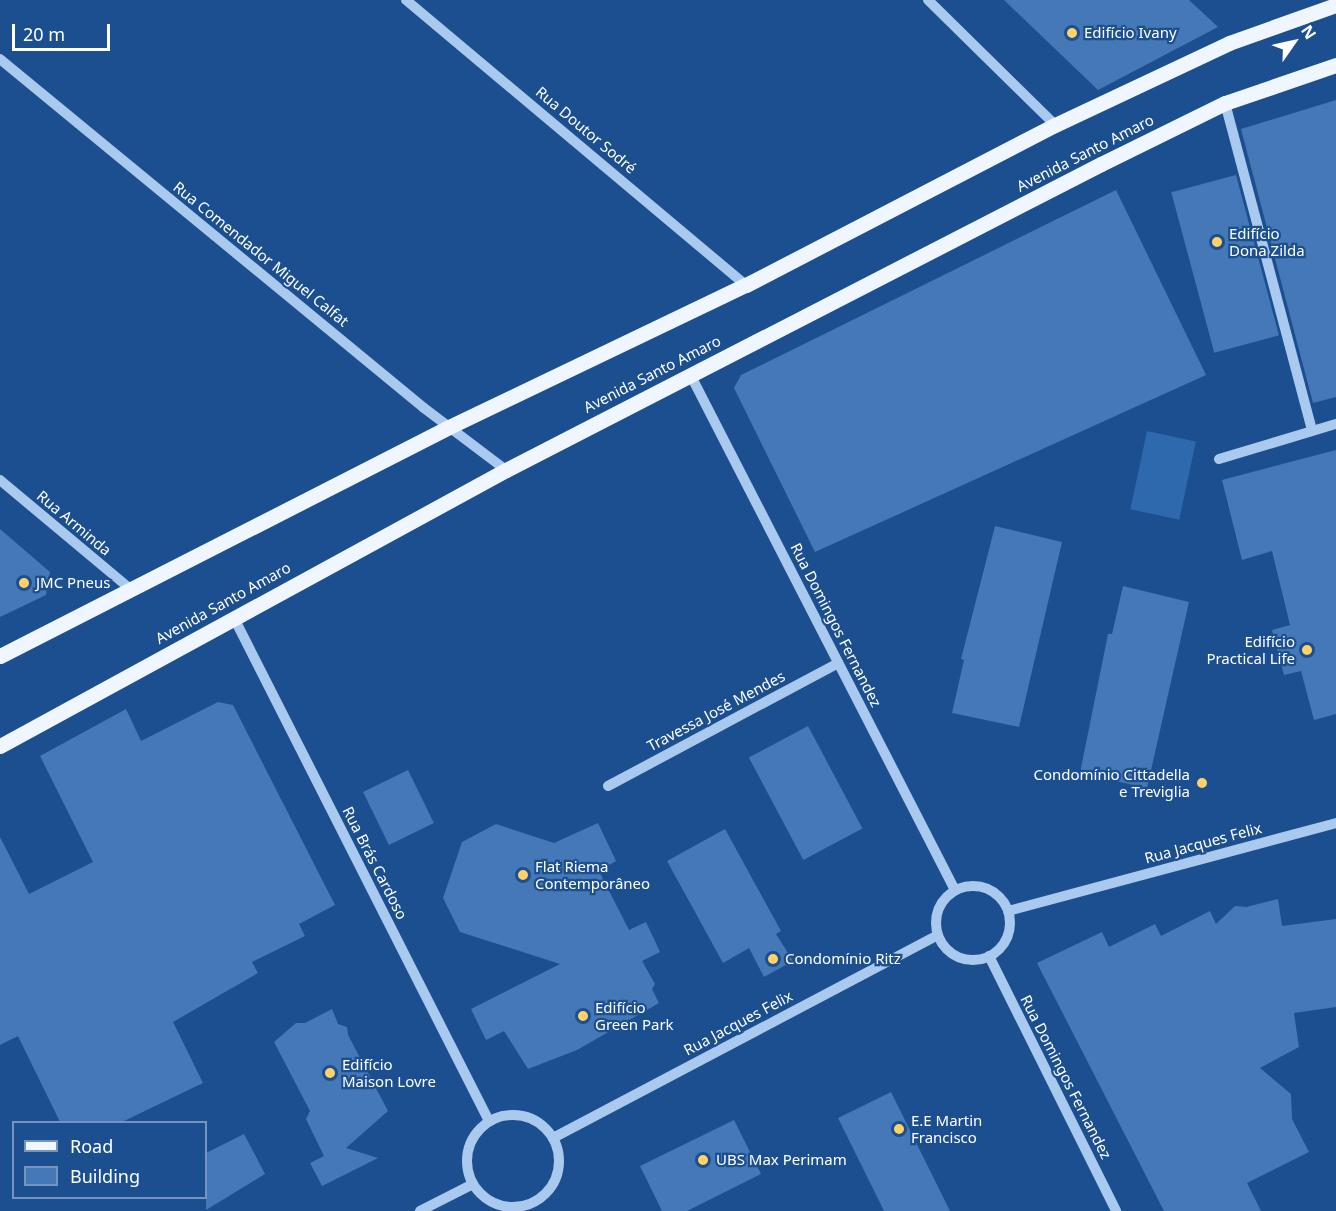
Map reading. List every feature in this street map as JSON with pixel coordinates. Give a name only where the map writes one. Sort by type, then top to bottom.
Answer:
[{"type":"main road","points":[[0,656],[129,588],[449,428],[746,285],[1055,125],[1229,43],[1336,5]]},
{"type":"main road","name":"Avenida Santo Amaro","points":[[0,746],[506,470],[690,374],[1225,103],[1336,65]]},
{"type":"street","name":"Rua Doutor Sodré","points":[[406,0],[746,285]]},
{"type":"street","points":[[928,0],[1055,125]]},
{"type":"street","name":"Rua Comendador Miguel Calfat","points":[[0,59],[449,428],[506,470]]},
{"type":"street","points":[[1225,103],[1312,429]]},
{"type":"street","name":"Rua Domingos Fernandez","points":[[690,374],[955,890]]},
{"type":"street","points":[[1219,459],[1312,429],[1336,424]]},
{"type":"street","name":"Rua Arminda","points":[[0,480],[129,588]]},
{"type":"street","name":"Rua Brás Cardoso","points":[[234,618],[489,1122]]},
{"type":"street","name":"Travessa José Mendes","points":[[608,786],[838,663]]},
{"type":"street","name":"Rua Jacques Felix","points":[[1008,911],[1336,823]]},
{"type":"street","points":[[976,886],[986,888],[1003,901],[1008,911],[1009,933],[998,951],[989,956],[964,959],[944,946],[938,935],[936,915],[946,897],[955,890],[976,886]]},
{"type":"street","name":"Rua Jacques Felix","points":[[553,1138],[938,935]]},
{"type":"street","name":"Rua Domingos Fernandez","points":[[989,956],[1116,1211]]},
{"type":"street","points":[[502,1116],[531,1119],[553,1138],[558,1169],[553,1183],[532,1207],[504,1206],[492,1202],[472,1184],[467,1156],[478,1131],[489,1122],[502,1116]]},
{"type":"street","points":[[420,1211],[472,1184]]},
{"type":"shaded area","points":[[1147,431],[1196,441],[1179,520],[1130,509]]},
{"type":"building","points":[[1004,0],[1189,0],[1218,27],[1098,90]]},
{"type":"building","points":[[1336,100],[1336,397],[1313,403],[1241,129]]},
{"type":"building","name":"Edifício Dona Zilda","points":[[1236,175],[1279,335],[1214,353],[1171,192]]},
{"type":"building","points":[[1116,190],[1206,375],[815,552],[734,388],[741,375]]},
{"type":"building","points":[[1336,450],[1336,714],[1314,720],[1301,671],[1284,675],[1272,630],[1290,625],[1272,551],[1242,560],[1222,480]]},
{"type":"building","points":[[995,526],[1062,542],[1019,727],[952,713],[964,660],[961,659]]},
{"type":"building","name":"JMC Pneus","points":[[0,529],[50,572],[46,595],[0,617]]},
{"type":"building","points":[[1123,586],[1189,602],[1147,788],[1080,773],[1108,634],[1112,634]]},
{"type":"building","points":[[218,702],[233,705],[335,905],[299,924],[305,936],[252,962],[258,973],[173,1022],[203,1083],[124,1121],[60,1121],[18,1036],[0,1045],[0,837],[29,894],[93,862],[40,756],[126,709],[141,741]]},
{"type":"building","points":[[808,726],[862,828],[803,860],[749,757]]},
{"type":"building","points":[[408,770],[434,823],[389,845],[363,792]]},
{"type":"building","points":[[598,823],[616,861],[599,871],[629,930],[646,922],[660,952],[642,961],[655,984],[652,989],[659,1003],[577,1050],[528,1069],[504,1031],[486,1040],[471,1009],[560,964],[460,932],[443,898],[462,842],[496,824],[554,843]]},
{"type":"building","points":[[725,829],[781,931],[776,934],[793,961],[764,977],[749,948],[723,963],[667,861]]},
{"type":"building","points":[[1278,899],[1282,926],[1336,919],[1336,1007],[1294,1013],[1299,1047],[1260,1068],[1291,1094],[1292,1119],[1309,1152],[1247,1183],[1261,1211],[1164,1211],[1037,963],[1102,932],[1109,947],[1155,924],[1161,936],[1210,911],[1216,924],[1235,906],[1246,907]]},
{"type":"building","name":"Edifício Maison Lovre","points":[[332,1009],[338,1024],[347,1027],[348,1035],[388,1111],[346,1148],[378,1158],[322,1186],[310,1163],[324,1156],[306,1119],[310,1111],[274,1042],[296,1023],[305,1023]]},
{"type":"building","points":[[891,1092],[950,1211],[884,1211],[838,1118]]},
{"type":"building","points":[[734,1120],[761,1174],[687,1211],[662,1211],[640,1166]]},
{"type":"building","points":[[244,1134],[265,1174],[206,1210],[207,1152]]},
{"type":"place","name":"Edifício Ivany","points":[[1072,33]]},
{"type":"place","name":"Edifício Dona Zilda","points":[[1217,242]]},
{"type":"place","name":"JMC Pneus","points":[[24,583]]},
{"type":"place","name":"Edifício Practical Life","points":[[1307,650]]},
{"type":"place","name":"Condomínio Cittadella e Treviglia","points":[[1202,783]]},
{"type":"place","name":"Flat Riema Contemporâneo","points":[[523,875]]},
{"type":"place","name":"Condomínio Ritz","points":[[773,959]]},
{"type":"place","name":"Edifício Green Park","points":[[583,1016]]},
{"type":"place","name":"Edifício Maison Lovre","points":[[330,1073]]},
{"type":"place","name":"E.E Martin Francisco","points":[[899,1129]]},
{"type":"place","name":"UBS Max Perimam","points":[[703,1160]]}]
